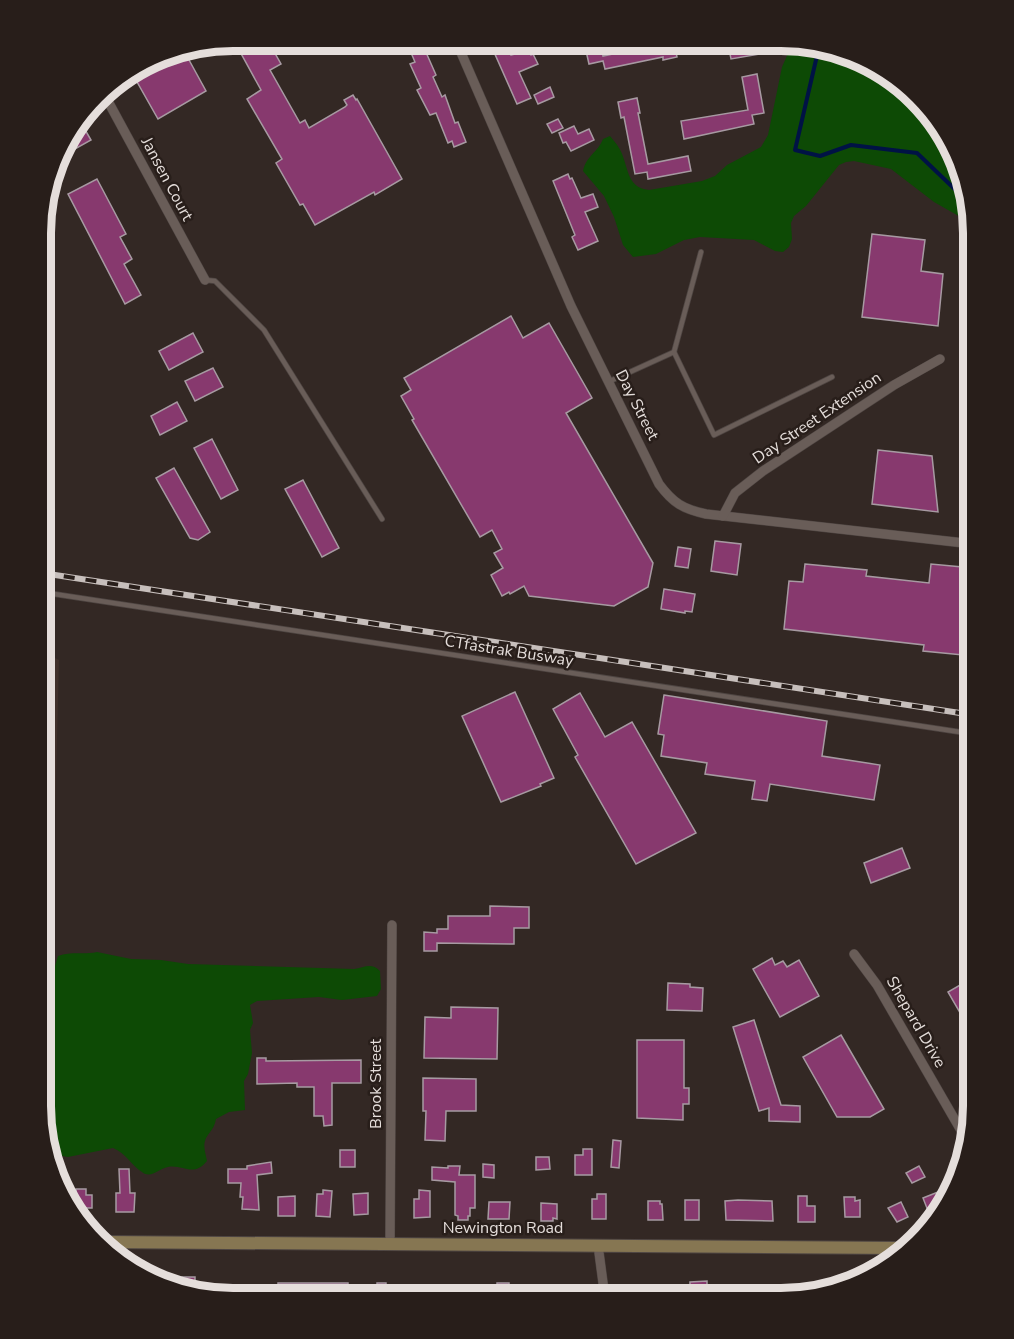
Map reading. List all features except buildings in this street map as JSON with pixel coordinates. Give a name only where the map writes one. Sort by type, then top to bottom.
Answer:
[{"type":"main road","name":"Newington Road","points":[[112,1242],[894,1248]]},
{"type":"street","name":"Day Street","points":[[460,51],[566,295],[659,484],[671,500],[689,510],[723,516],[963,543]]},
{"type":"street","name":"Jansen Court","points":[[108,101],[205,280]]},
{"type":"street","name":"Day Street Extension","points":[[723,516],[735,493],[763,471],[894,385],[940,359]]},
{"type":"street","name":"Brook Street","points":[[390,1244],[392,926]]},
{"type":"street","name":"Shepard Drive","points":[[854,954],[877,985],[961,1130]]},
{"type":"street","points":[[598,1245],[604,1288]]},
{"type":"lane","points":[[701,252],[674,352],[714,435],[832,377]]},
{"type":"lane","points":[[205,280],[216,281],[264,330],[382,519]]},
{"type":"lane","points":[[608,382],[674,352]]},
{"type":"lane","name":"CTfastrak Busway","points":[[51,593],[963,732]]},
{"type":"shaded area","points":[[51,656],[59,660],[51,974]]},
{"type":"green space","points":[[789,52],[828,57],[872,75],[901,96],[918,113],[944,153],[957,186],[962,218],[934,202],[891,169],[854,161],[839,165],[806,206],[794,216],[791,223],[792,239],[789,247],[783,252],[775,251],[754,240],[700,237],[684,240],[656,254],[633,257],[623,245],[604,196],[583,171],[603,139],[610,136],[622,154],[632,180],[641,188],[649,190],[702,181],[715,176],[727,165],[761,147],[768,135],[782,67]]},
{"type":"green space","points":[[97,952],[131,959],[188,964],[354,969],[370,966],[380,971],[381,989],[377,996],[342,1000],[319,997],[257,1001],[250,1005],[253,1023],[250,1030],[252,1053],[248,1074],[244,1081],[245,1110],[229,1112],[216,1119],[205,1141],[207,1161],[202,1166],[192,1170],[168,1167],[155,1173],[145,1174],[113,1148],[68,1157],[59,1155],[51,1118],[51,979],[58,956]]},
{"type":"waterway","points":[[817,55],[795,150],[820,156],[851,145],[917,153],[958,192]]},
{"type":"railway","points":[[51,574],[963,713]]}]
